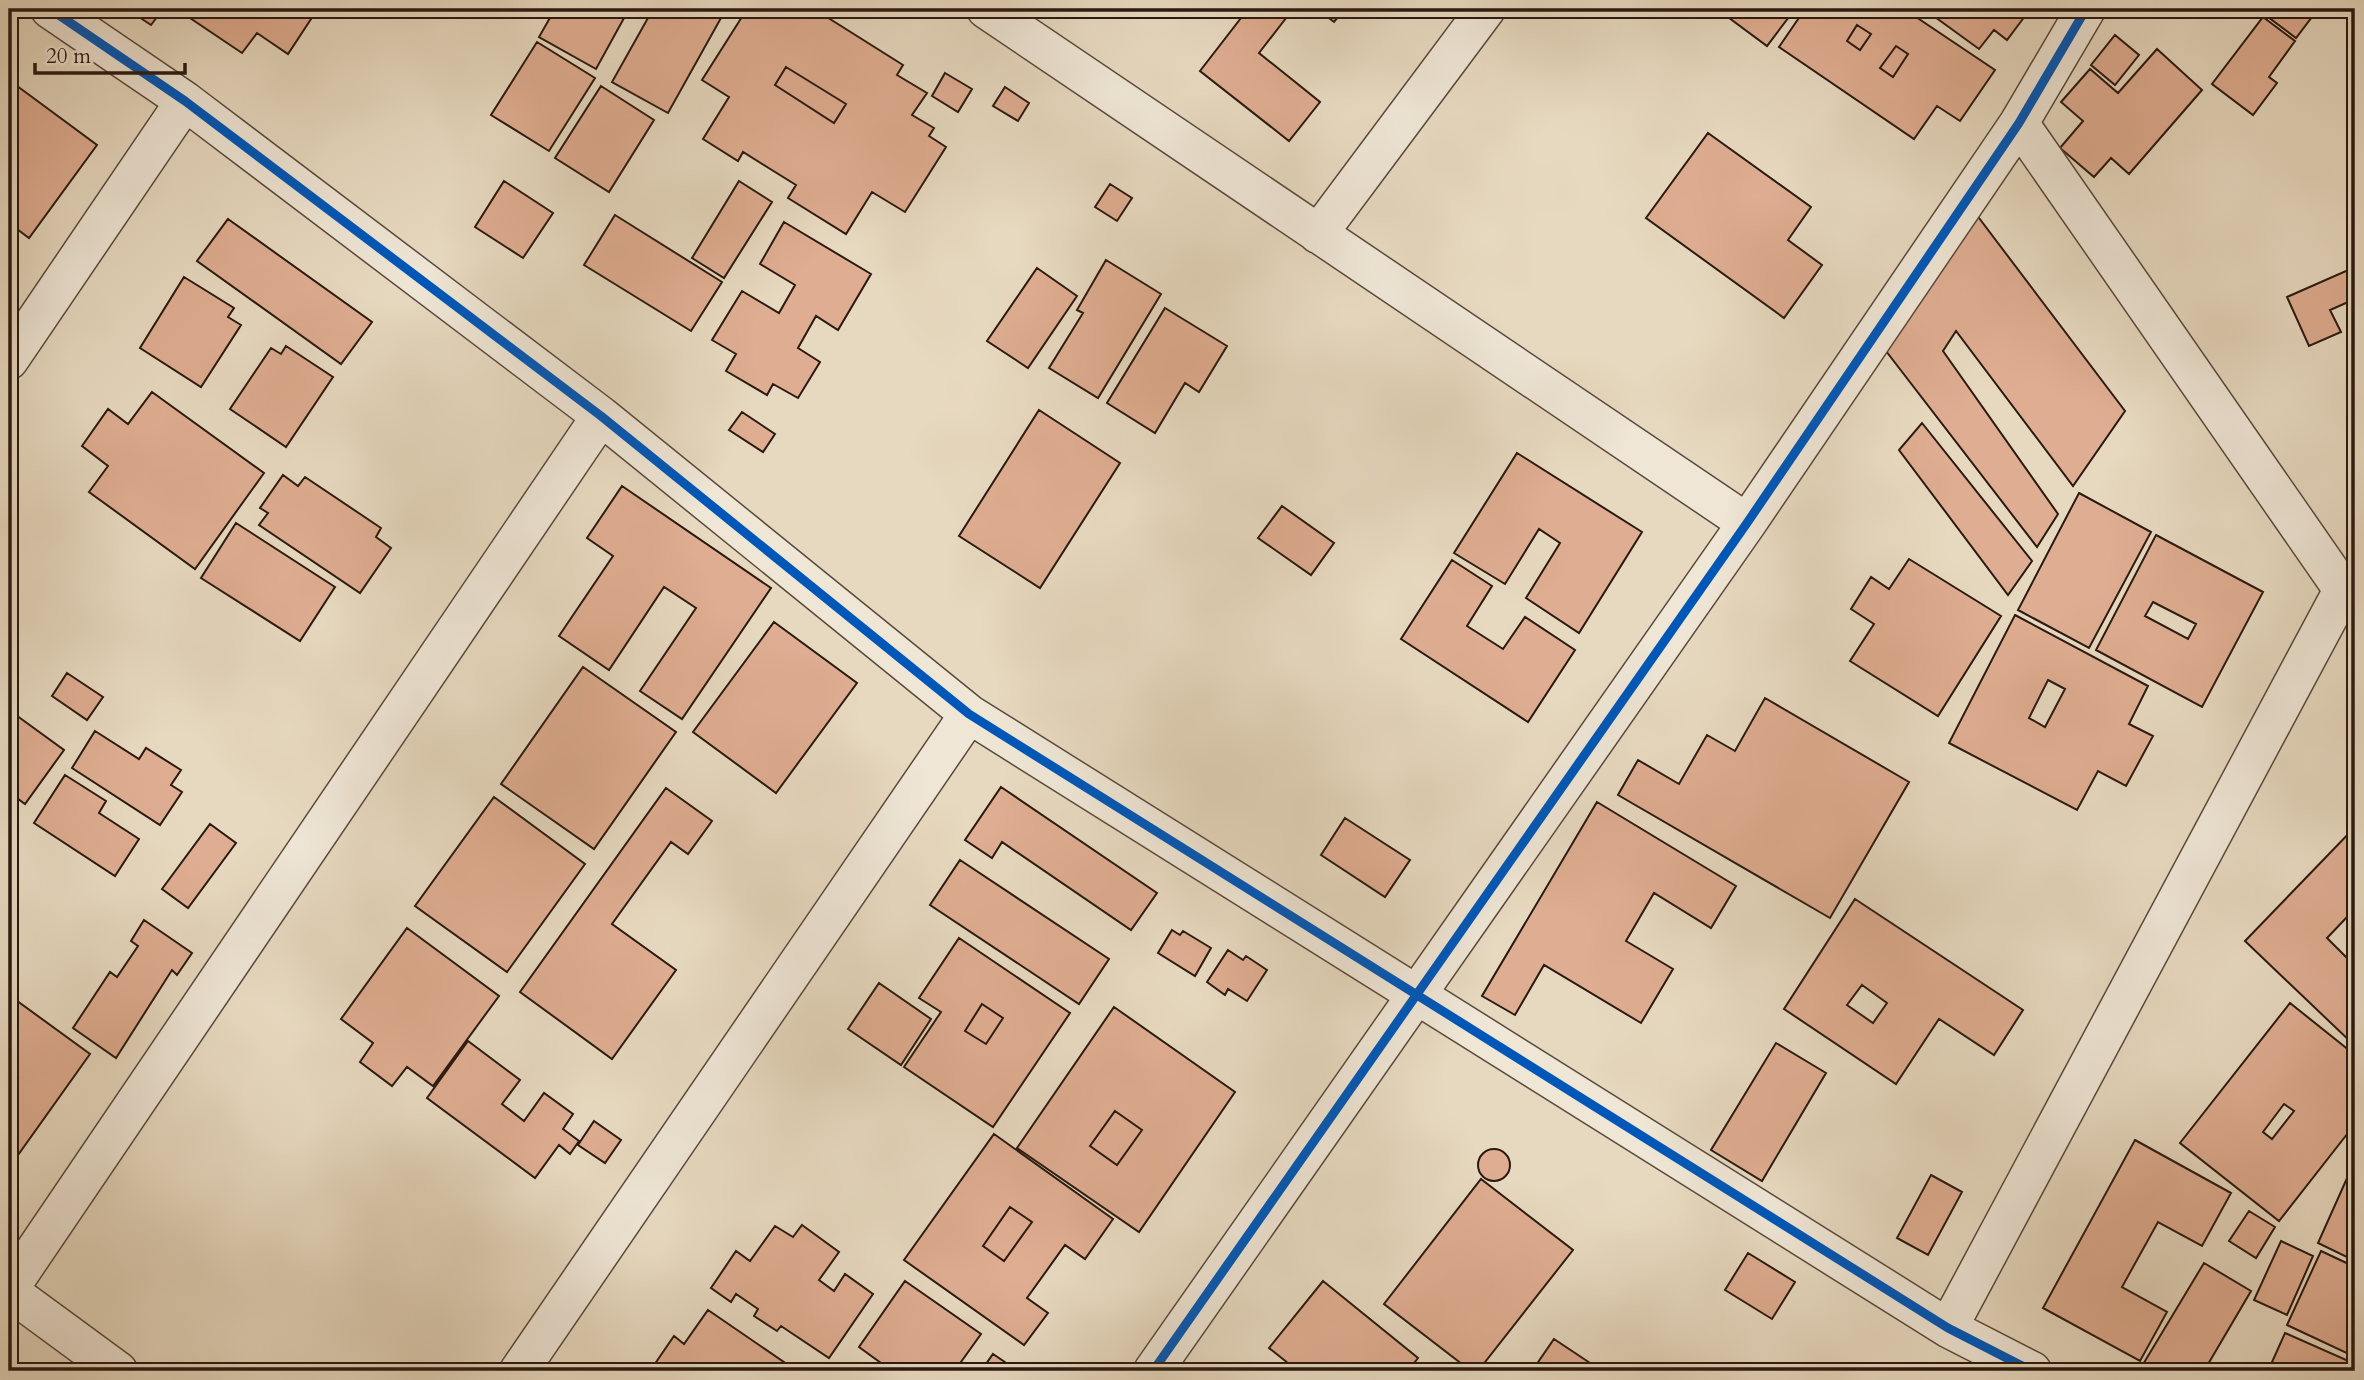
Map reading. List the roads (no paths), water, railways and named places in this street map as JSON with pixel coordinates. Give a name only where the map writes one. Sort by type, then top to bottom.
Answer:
[{"type":"street","points":[[50,9],[185,101],[601,416],[970,715],[1948,1328],[2032,1371]]},
{"type":"street","points":[[986,9],[1746,523]]},
{"type":"street","points":[[1318,234],[1486,9]]},
{"type":"street","points":[[1153,1371],[1746,523],[2019,123],[2086,9]]},
{"type":"street","points":[[9,360],[185,101]]},
{"type":"street","points":[[1948,1328],[2351,594],[2019,123]]},
{"type":"street","points":[[118,1371],[9,1290],[601,416]]},
{"type":"street","points":[[519,1371],[970,715]]}]
